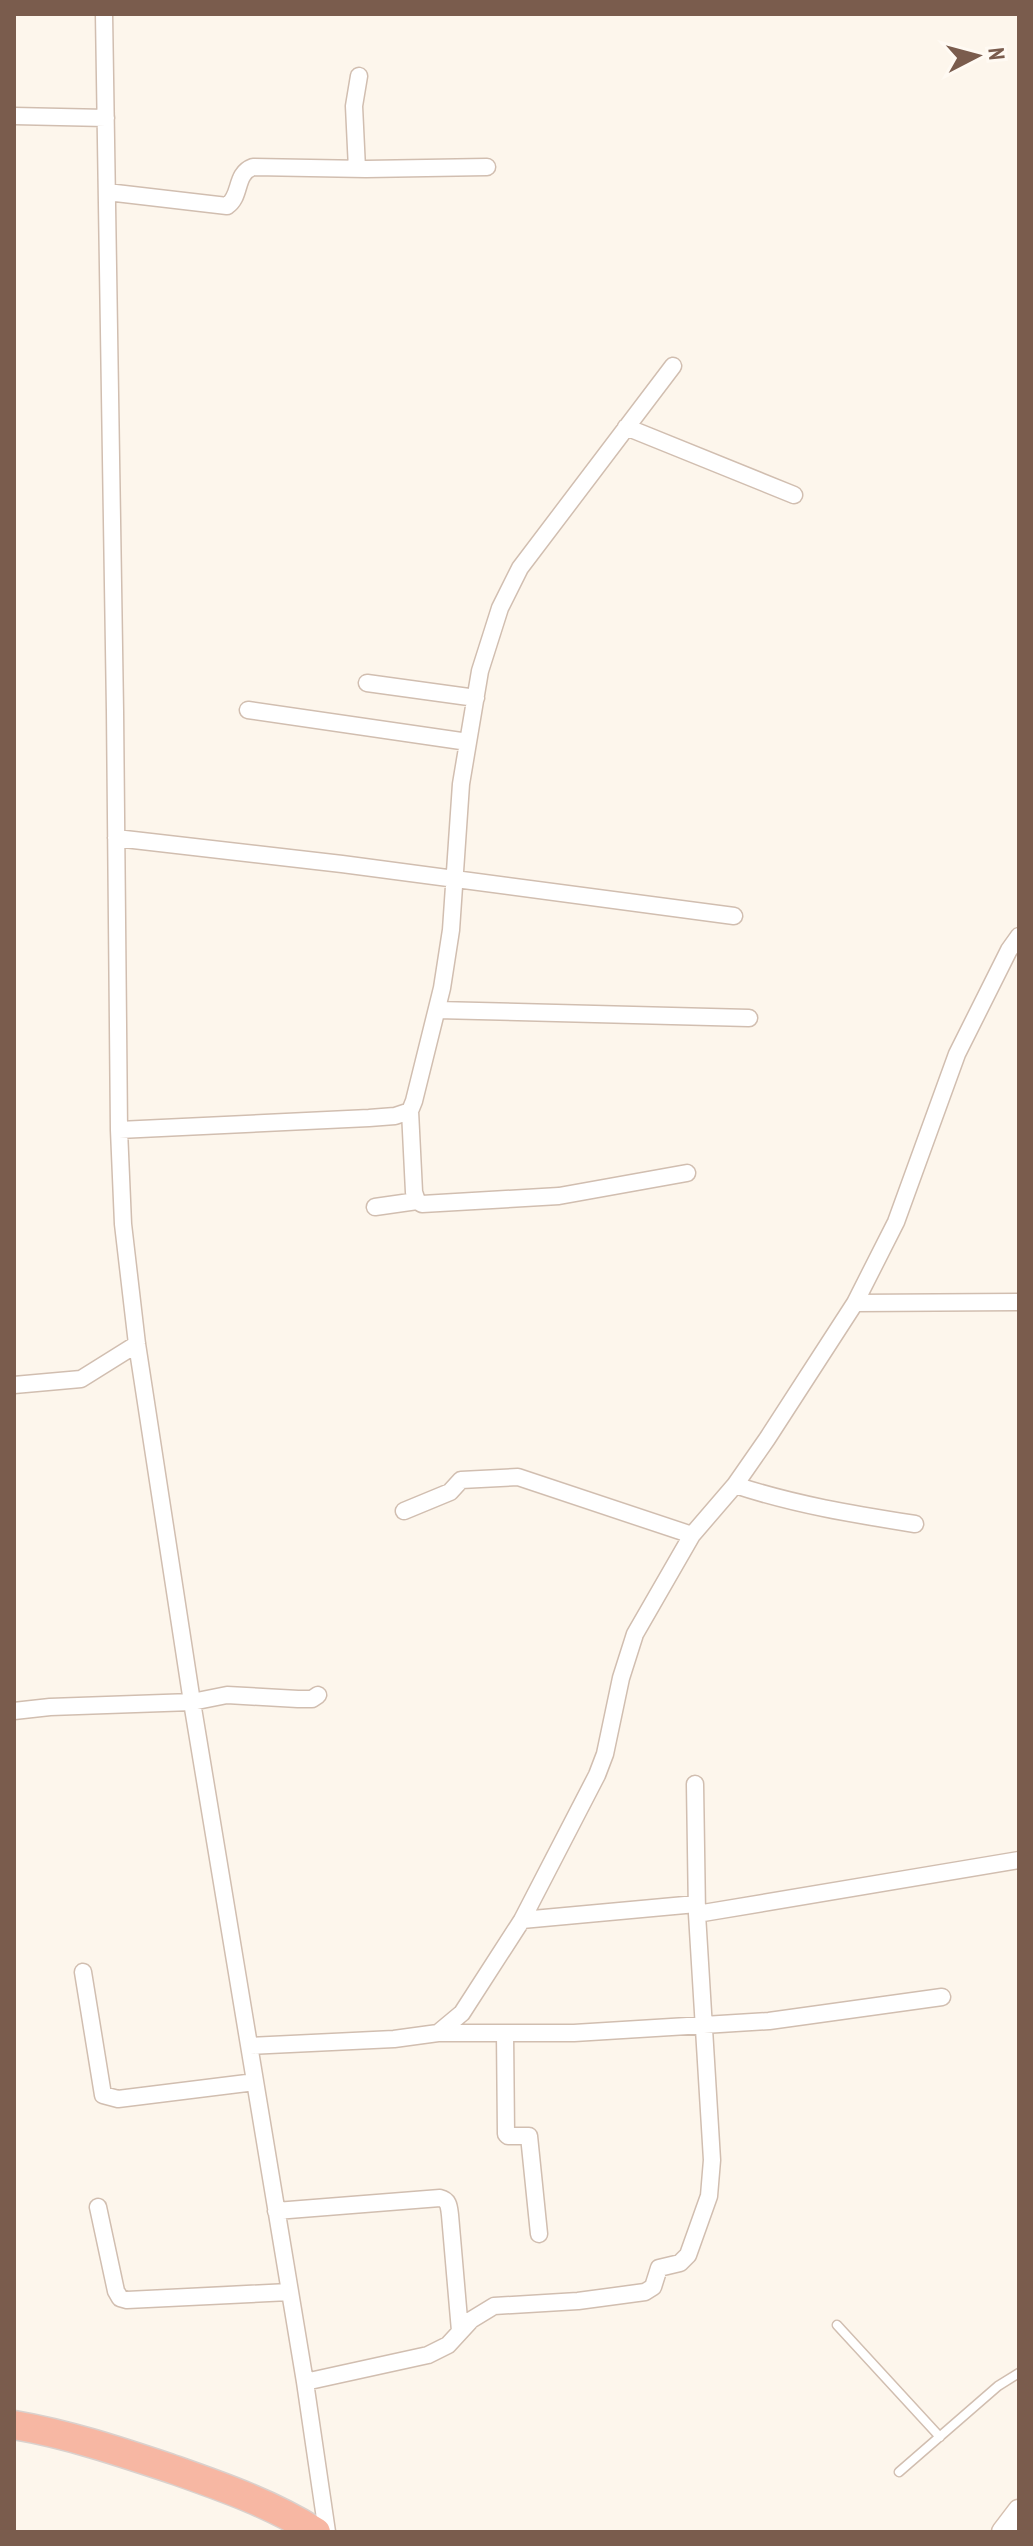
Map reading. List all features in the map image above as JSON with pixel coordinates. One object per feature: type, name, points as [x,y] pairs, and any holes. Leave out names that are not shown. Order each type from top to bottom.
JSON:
[{"type":"highway","points":[[14,2425],[116,2451],[196,2478],[290,2515],[316,2532]]},
{"type":"main road","points":[[1003,2532],[1019,2511]]},
{"type":"street","points":[[104,14],[119,1130],[123,1224],[137,1344],[192,1702],[327,2532]]},
{"type":"street","points":[[357,169],[354,106],[359,76]]},
{"type":"street","points":[[14,116],[106,118]]},
{"type":"street","points":[[107,192],[227,206],[236,198],[241,176],[246,169],[253,167],[487,167]]},
{"type":"street","points":[[417,1201],[413,1183],[410,1111],[437,1010],[451,930],[461,784],[480,671],[500,608],[520,568],[673,366]]},
{"type":"street","points":[[626,427],[794,495]]},
{"type":"street","points":[[367,683],[476,698]]},
{"type":"street","points":[[248,710],[468,742]]},
{"type":"street","points":[[116,838],[342,864],[734,916]]},
{"type":"street","points":[[438,2033],[462,2013],[522,1920],[597,1775],[635,1634],[692,1535],[735,1485],[855,1303],[896,1222],[957,1054],[1019,936]]},
{"type":"street","points":[[437,1010],[749,1018]]},
{"type":"street","points":[[119,1130],[369,1118],[395,1116],[410,1111]]},
{"type":"street","points":[[375,1207],[417,1201],[428,1205],[559,1196],[687,1173]]},
{"type":"street","points":[[855,1303],[1019,1302]]},
{"type":"street","points":[[14,1385],[81,1379],[137,1344]]},
{"type":"street","points":[[404,1511],[444,1495],[461,1480],[518,1477],[692,1535]]},
{"type":"street","points":[[735,1485],[783,1501],[915,1524]]},
{"type":"street","points":[[14,1711],[192,1702],[227,1695],[312,1699],[318,1695]]},
{"type":"street","points":[[305,2382],[428,2355],[448,2345],[484,2310],[494,2306],[578,2301],[645,2292],[653,2287],[659,2268],[685,2260],[709,2196],[711,2172],[697,1909],[695,1784]]},
{"type":"street","points":[[522,1920],[697,1909],[1019,1860]]},
{"type":"street","points":[[83,1972],[103,2095],[118,2099],[255,2082]]},
{"type":"street","points":[[250,2046],[394,2039],[438,2033],[574,2033],[769,2021],[942,1997]]},
{"type":"street","points":[[505,2033],[506,2134],[529,2136],[539,2234]]},
{"type":"street","points":[[276,2211],[445,2199],[450,2215],[460,2331]]},
{"type":"street","points":[[98,2207],[120,2298],[141,2300],[289,2292]]},
{"type":"lane","points":[[837,2325],[940,2437]]},
{"type":"lane","points":[[899,2472],[998,2386],[1019,2373]]}]
